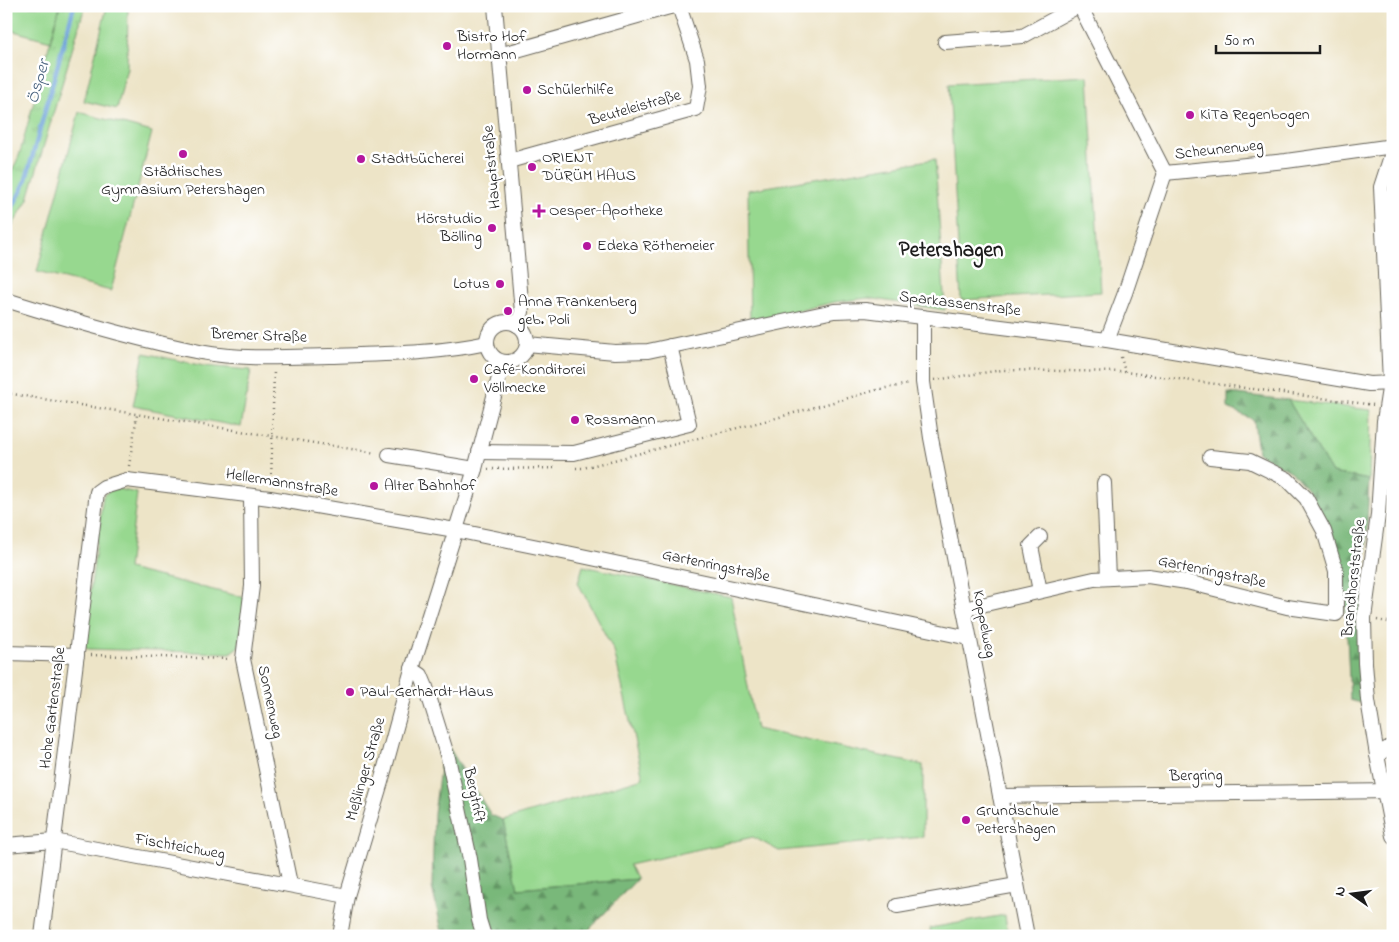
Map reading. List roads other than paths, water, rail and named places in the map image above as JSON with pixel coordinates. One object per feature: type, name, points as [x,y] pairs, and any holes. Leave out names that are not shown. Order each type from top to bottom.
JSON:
[{"type":"street","name":"Hauptstraße","points":[[495,6],[522,312],[517,325]]},
{"type":"street","points":[[499,55],[673,6]]},
{"type":"street","name":"Beuteleistraße","points":[[509,161],[696,109],[700,86],[697,60],[679,6]]},
{"type":"street","points":[[945,42],[1023,36],[1079,6],[1165,173]]},
{"type":"street","name":"Scheunenweg","points":[[1106,340],[1125,293],[1165,173],[1393,148]]},
{"type":"street","name":"Brandhorststraße","points":[[1393,148],[1381,186],[1391,383],[1384,421],[1378,515],[1364,618],[1368,700],[1376,755],[1388,791],[1393,836]]},
{"type":"street","name":"Bremer Straße","points":[[6,300],[112,332],[192,350],[236,356],[274,357],[370,354],[464,348],[487,343]]},
{"type":"street","name":"Sparkassenstraße","points":[[527,344],[616,352],[648,351],[834,311],[865,310],[1106,340],[1369,384],[1391,383]]},
{"type":"street","name":"Koppelweg","points":[[922,317],[923,382],[931,438],[1027,936]]},
{"type":"street","points":[[509,322],[517,325],[526,335],[527,344],[523,355],[517,360],[510,362],[503,362],[495,358],[487,343],[489,335],[501,323],[509,322]]},
{"type":"street","points":[[480,452],[574,453],[689,424],[670,346]]},
{"type":"street","points":[[389,455],[475,469],[503,362]]},
{"type":"street","name":"Gartenringstraße","points":[[964,609],[1094,579],[1148,576],[1187,582],[1287,607],[1336,614],[1336,571],[1324,531],[1306,498],[1287,479],[1250,461],[1210,457]]},
{"type":"street","name":"Meßlinger Straße","points":[[340,936],[347,896],[382,782],[412,669],[475,469]]},
{"type":"street","name":"Hellermannstraße","points":[[104,487],[127,480],[270,498],[455,530]]},
{"type":"street","points":[[1104,483],[1108,578]]},
{"type":"street","name":"Hohe Gartenstraße","points":[[42,936],[97,492],[104,487]]},
{"type":"street","name":"Sonnenweg","points":[[251,496],[252,586],[243,659],[290,884]]},
{"type":"street","name":"Gartenringstraße","points":[[455,530],[969,638]]},
{"type":"street","points":[[1040,537],[1032,546],[1040,591]]},
{"type":"street","points":[[6,653],[77,655]]},
{"type":"street","name":"Bergtrift","points":[[412,669],[421,675],[448,758],[470,859],[479,920],[484,936]]},
{"type":"street","points":[[1376,755],[1393,745]]},
{"type":"street","name":"Bergring","points":[[1000,796],[1388,791]]},
{"type":"street","name":"Fischteichweg","points":[[6,845],[54,841],[347,896]]},
{"type":"street","points":[[897,906],[1017,885]]},
{"type":"waterway","name":"Ösper","points":[[6,220],[25,183],[74,6]]},
{"type":"place","name":"Bistro Hof Hormann","points":[[447,46]]},
{"type":"place","name":"Schülerhilfe","points":[[527,90]]},
{"type":"place","name":"KiTa Regenbogen","points":[[1190,115]]},
{"type":"place","name":"Städtisches Gymnasium Petershagen","points":[[183,154]]},
{"type":"place","name":"Stadtbücherei","points":[[361,159]]},
{"type":"place","name":"ORIENT DÜRÜM HAUS","points":[[532,167]]},
{"type":"place","name":"Oesper-Apotheke","points":[[539,211]]},
{"type":"place","name":"Hörstudio Bölling","points":[[492,228]]},
{"type":"place","name":"Edeka Röthemeier","points":[[587,246]]},
{"type":"place","name":"Lotus","points":[[500,284]]},
{"type":"place","name":"Anna Frankenberg geb. Poli","points":[[508,311]]},
{"type":"place","name":"Café-Konditorei Völlmecke","points":[[474,379]]},
{"type":"place","name":"Rossmann","points":[[575,420]]},
{"type":"place","name":"Alter Bahnhof","points":[[374,486]]},
{"type":"place","name":"Paul-Gerhardt-Haus","points":[[350,692]]},
{"type":"place","name":"Grundschule Petershagen","points":[[966,820]]},
{"type":"district","name":"Petershagen","points":[[951,251]]}]
